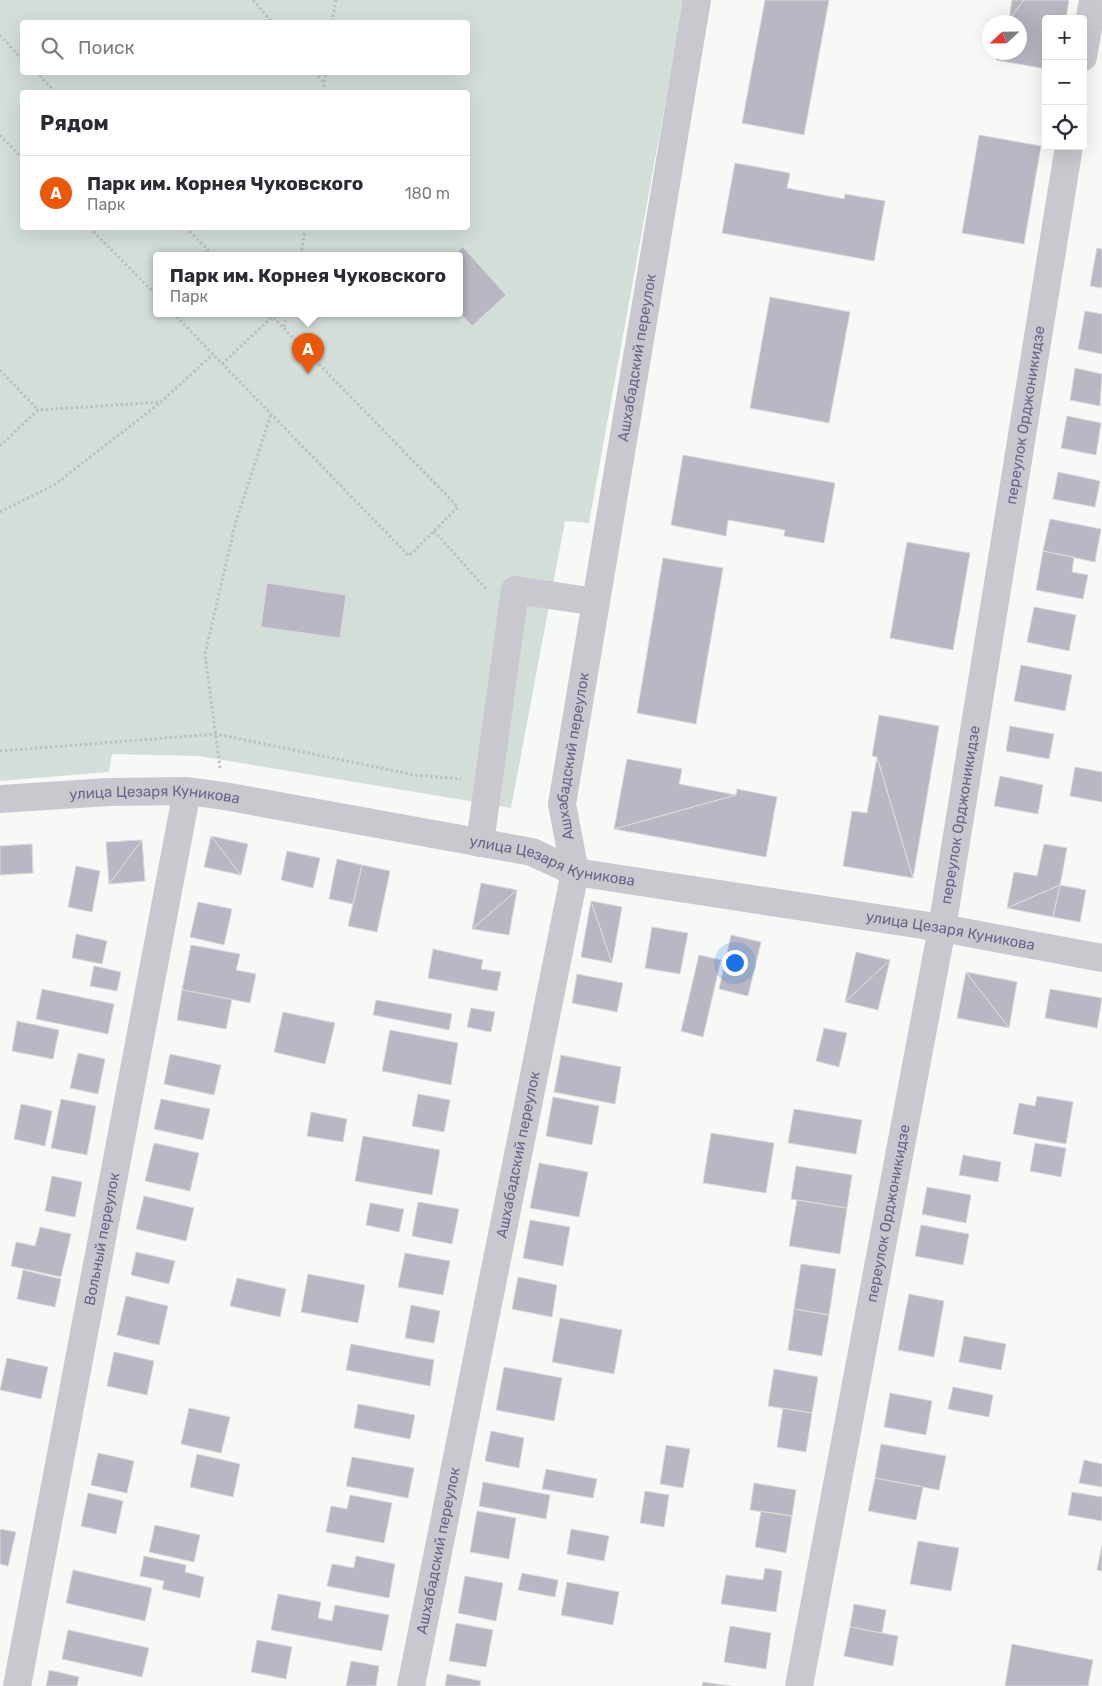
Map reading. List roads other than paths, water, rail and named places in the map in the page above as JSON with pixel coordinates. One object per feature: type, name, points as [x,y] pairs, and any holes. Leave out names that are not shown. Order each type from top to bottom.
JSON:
[{"type":"street","name":"Ашхабадский переулок","points":[[411,1686],[575,872],[562,804],[697,0]]},
{"type":"street","points":[[1087,34],[1093,0]]},
{"type":"street","name":"переулок Орджоникидзе","points":[[799,1686],[942,928],[1068,150]]},
{"type":"street","points":[[480,842],[515,590],[596,602]]},
{"type":"street","name":"улица Цезаря Куникова","points":[[0,799],[109,792],[187,791],[224,796],[532,852],[575,872],[942,928],[1102,958]]},
{"type":"street","name":"Вольный переулок","points":[[17,1686],[187,791]]},
{"type":"place","name":"Парк им. Корнея Чуковского","points":[[308,374]]}]
